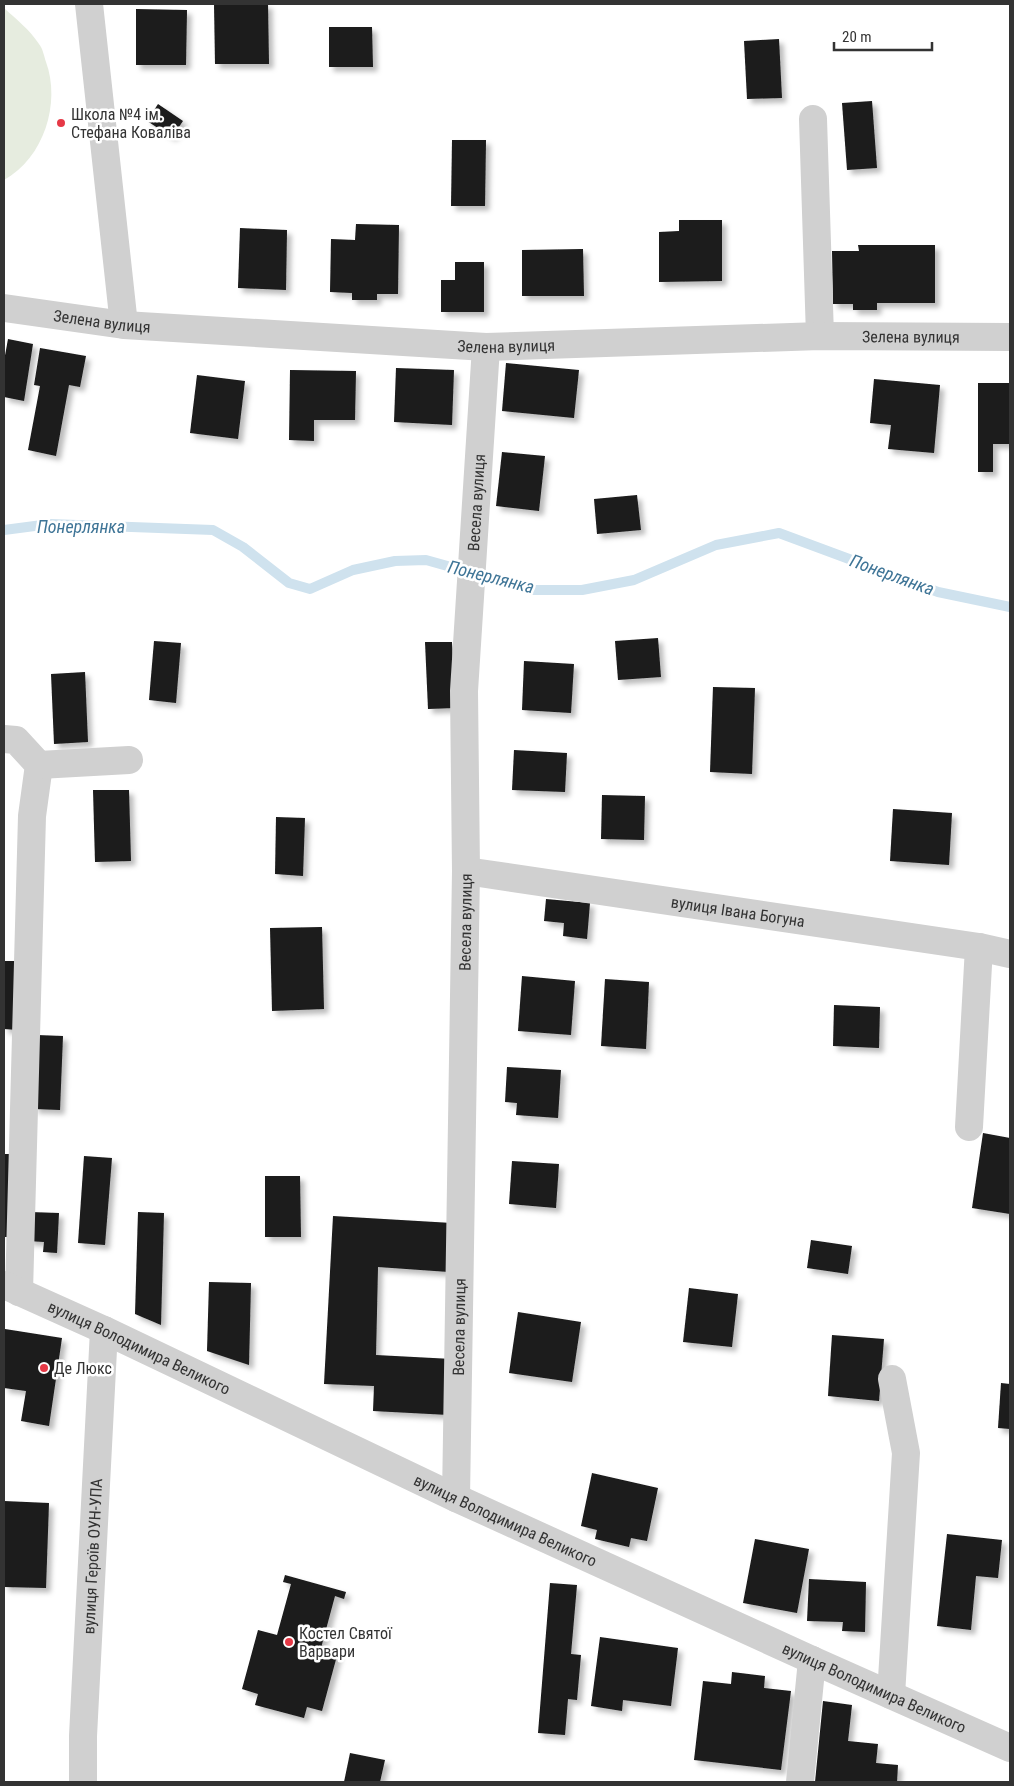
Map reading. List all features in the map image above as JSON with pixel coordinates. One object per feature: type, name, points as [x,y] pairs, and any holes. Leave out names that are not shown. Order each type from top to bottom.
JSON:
[{"type":"street","points":[[89,4],[124,325]]},
{"type":"street","points":[[813,119],[820,336]]},
{"type":"street","name":"Зелена вулиця","points":[[4,308],[124,325],[486,347],[820,336],[1010,337]]},
{"type":"street","name":"Весела вулиця","points":[[456,1498],[466,871],[464,691],[486,347]]},
{"type":"street","points":[[4,739],[16,740],[39,764],[129,760]]},
{"type":"street","points":[[11,1289],[32,816],[39,764]]},
{"type":"street","name":"вулиця Івана Богуна","points":[[466,871],[979,947],[1010,954]]},
{"type":"street","points":[[969,1127],[979,947]]},
{"type":"street","name":"вулиця Володимира Великого","points":[[11,1289],[104,1330],[456,1498],[1010,1748]]},
{"type":"street","name":"вулиця Героїв ОУН-УПА","points":[[83,1782],[82,1736],[104,1330]]},
{"type":"street","points":[[892,1379],[906,1453],[892,1695]]},
{"type":"street","points":[[800,1782],[812,1660]]},
{"type":"shaded area","points":[[4,8],[27,29],[40,46],[50,78],[51,95],[50,112],[39,144],[30,158],[4,180]]},
{"type":"building","points":[[214,4],[268,4],[269,64],[215,64]]},
{"type":"building","points":[[136,9],[187,10],[186,65],[136,65]]},
{"type":"building","points":[[329,27],[372,27],[373,67],[329,67]]},
{"type":"building","points":[[779,39],[782,98],[747,99],[744,41]]},
{"type":"building","points":[[872,101],[877,168],[847,170],[842,103]]},
{"type":"building","points":[[158,104],[183,121],[172,137],[147,121]]},
{"type":"building","points":[[452,140],[486,140],[485,206],[451,206]]},
{"type":"building","points":[[679,220],[722,220],[722,281],[659,282],[659,232],[679,231]]},
{"type":"building","points":[[356,224],[399,225],[398,294],[377,294],[377,300],[352,300],[352,293],[330,292],[331,239],[355,240]]},
{"type":"building","points":[[240,228],[287,230],[286,290],[238,288]]},
{"type":"building","points":[[858,245],[935,245],[935,303],[877,303],[877,310],[853,310],[853,304],[833,304],[832,251],[859,251]]},
{"type":"building","points":[[583,249],[584,296],[522,296],[522,250]]},
{"type":"building","points":[[455,262],[484,262],[484,312],[441,312],[441,280],[455,280]]},
{"type":"building","points":[[8,339],[33,344],[24,401],[4,397],[4,361]]},
{"type":"building","points":[[40,348],[86,356],[80,387],[69,385],[56,456],[28,450],[40,386],[34,385]]},
{"type":"building","points":[[506,363],[579,370],[574,418],[502,411]]},
{"type":"building","points":[[396,368],[454,370],[452,425],[394,422]]},
{"type":"building","points":[[290,370],[356,371],[355,420],[314,420],[314,441],[289,440]]},
{"type":"building","points":[[197,375],[245,381],[238,439],[190,433]]},
{"type":"building","points":[[874,379],[940,385],[934,453],[888,449],[891,425],[870,423]]},
{"type":"building","points":[[978,383],[1010,383],[1010,444],[993,444],[993,472],[978,472]]},
{"type":"building","points":[[502,452],[545,456],[539,511],[496,506]]},
{"type":"building","points":[[637,495],[641,530],[597,534],[594,499]]},
{"type":"building","points":[[658,638],[661,677],[618,680],[615,641]]},
{"type":"building","points":[[154,641],[181,643],[176,703],[149,700]]},
{"type":"building","points":[[425,642],[452,642],[454,708],[428,709]]},
{"type":"building","points":[[524,661],[574,664],[571,713],[522,710]]},
{"type":"building","points":[[85,672],[88,742],[54,744],[51,674]]},
{"type":"building","points":[[713,687],[755,688],[752,774],[710,772]]},
{"type":"building","points":[[514,750],[567,753],[565,792],[512,790]]},
{"type":"building","points":[[93,790],[129,790],[131,861],[95,862]]},
{"type":"building","points":[[602,795],[645,796],[644,840],[601,839]]},
{"type":"building","points":[[893,809],[952,813],[949,865],[890,861]]},
{"type":"building","points":[[276,817],[305,818],[303,876],[275,874]]},
{"type":"building","points":[[546,899],[590,903],[587,939],[563,936],[564,923],[544,921]]},
{"type":"building","points":[[322,927],[324,1009],[272,1011],[270,928]]},
{"type":"building","points":[[4,961],[21,961],[18,1030],[4,1029]]},
{"type":"building","points":[[522,976],[575,981],[571,1035],[518,1031]]},
{"type":"building","points":[[605,979],[649,982],[646,1049],[601,1046]]},
{"type":"building","points":[[834,1005],[880,1007],[879,1048],[833,1046]]},
{"type":"building","points":[[37,1035],[63,1036],[60,1110],[34,1109]]},
{"type":"building","points":[[507,1067],[561,1070],[558,1118],[516,1115],[517,1103],[505,1102]]},
{"type":"building","points":[[983,1133],[1010,1138],[1010,1214],[972,1208]]},
{"type":"building","points":[[4,1154],[15,1154],[13,1237],[4,1237]]},
{"type":"building","points":[[84,1156],[112,1158],[105,1245],[78,1243]]},
{"type":"building","points":[[512,1161],[559,1164],[556,1208],[509,1204]]},
{"type":"building","points":[[265,1176],[300,1176],[301,1237],[265,1237]]},
{"type":"building","points":[[30,1212],[59,1213],[57,1253],[43,1252],[44,1242],[28,1241]]},
{"type":"building","points":[[138,1212],[164,1213],[161,1325],[135,1314]]},
{"type":"building","points":[[333,1216],[452,1223],[449,1272],[378,1267],[376,1355],[452,1359],[449,1415],[373,1411],[374,1386],[324,1384]]},
{"type":"building","points":[[811,1240],[852,1246],[848,1274],[807,1268]]},
{"type":"building","points":[[209,1282],[251,1283],[249,1365],[207,1351]]},
{"type":"building","points":[[689,1288],[738,1294],[732,1347],[683,1342]]},
{"type":"building","points":[[518,1312],[581,1322],[572,1382],[509,1373]]},
{"type":"building","points":[[5,1329],[62,1338],[49,1426],[21,1421],[26,1391],[4,1388]]},
{"type":"building","points":[[832,1335],[884,1339],[879,1401],[828,1396]]},
{"type":"building","points":[[1001,1383],[1010,1384],[1010,1429],[998,1428]]},
{"type":"building","points":[[592,1473],[658,1488],[647,1541],[631,1538],[629,1547],[595,1539],[597,1530],[581,1526]]},
{"type":"building","points":[[4,1501],[49,1503],[46,1588],[4,1587]]},
{"type":"building","points":[[947,1534],[1002,1540],[998,1578],[976,1576],[971,1630],[937,1626]]},
{"type":"building","points":[[755,1539],[809,1549],[797,1613],[743,1603]]},
{"type":"building","name":"Костел Святої Варвари","points":[[285,1575],[346,1592],[344,1599],[335,1596],[321,1648],[338,1652],[322,1711],[307,1707],[304,1718],[255,1705],[258,1694],[242,1689],[258,1630],[277,1635],[291,1584],[283,1582]]},
{"type":"building","points":[[809,1579],[866,1582],[865,1632],[842,1631],[843,1622],[807,1621]]},
{"type":"building","points":[[550,1583],[577,1585],[571,1654],[581,1655],[577,1700],[568,1699],[565,1735],[538,1733]]},
{"type":"building","points":[[600,1637],[678,1648],[671,1706],[623,1700],[622,1711],[591,1706]]},
{"type":"building","points":[[732,1672],[765,1676],[764,1688],[791,1691],[781,1770],[694,1760],[703,1681],[731,1684]]},
{"type":"building","points":[[823,1701],[852,1705],[848,1741],[878,1744],[876,1763],[898,1765],[897,1782],[815,1782]]},
{"type":"building","points":[[350,1753],[385,1760],[380,1782],[344,1782]]},
{"type":"waterway","name":"Понерлянка","points":[[4,530],[50,524],[213,530],[243,547],[289,583],[310,589],[353,570],[395,561],[426,560],[533,590],[582,590],[634,580],[716,545],[779,533],[938,592],[1010,607]]},
{"type":"place","name":"Школа №4 ім. Стефана Коваліва","points":[[61,123]]},
{"type":"place","name":"Де Люкс","points":[[44,1368]]},
{"type":"place","name":"Костел Святої Варвари","points":[[289,1642]]}]
